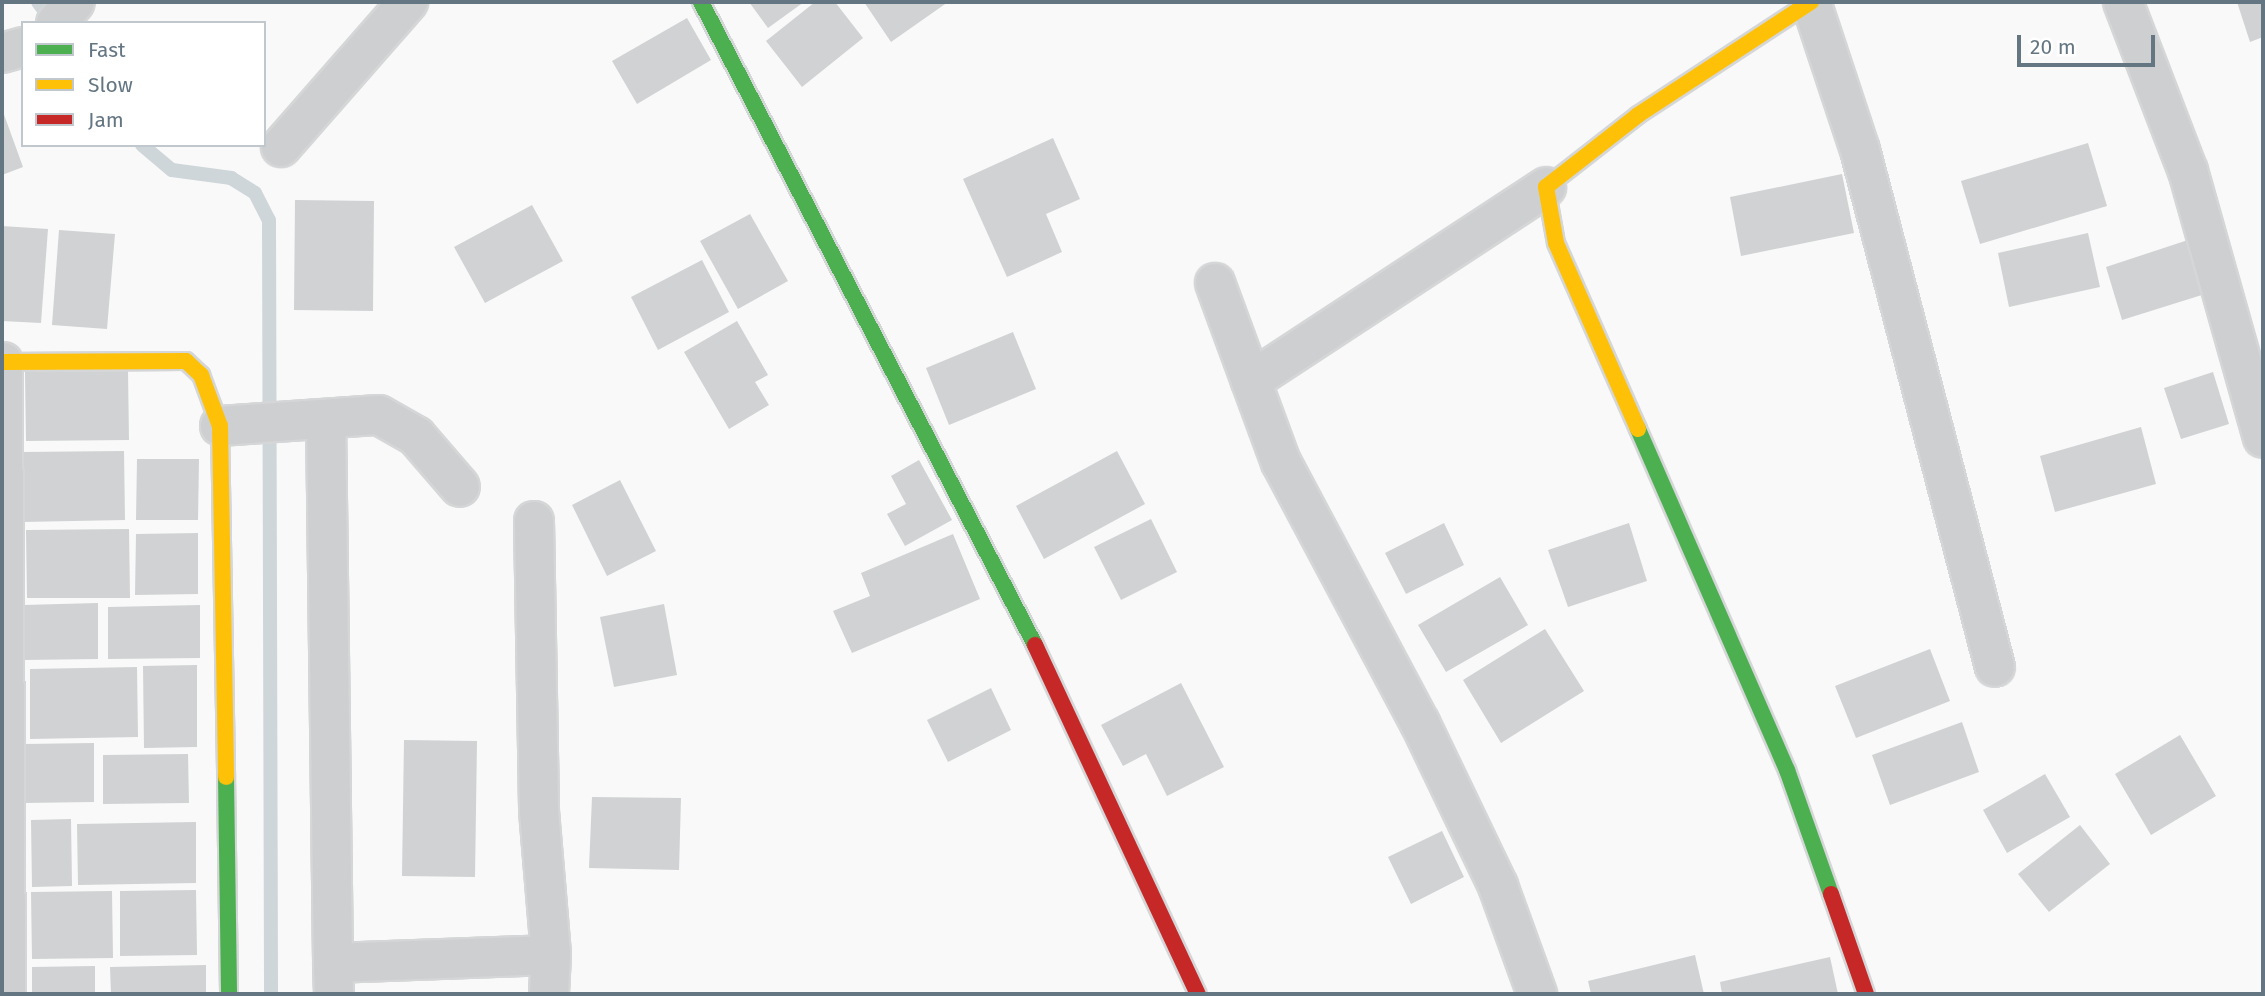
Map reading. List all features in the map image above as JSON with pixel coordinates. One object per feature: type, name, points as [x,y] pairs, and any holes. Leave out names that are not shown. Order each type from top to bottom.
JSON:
[{"type":"street","points":[[58,21],[75,2]]},
{"type":"street","points":[[281,147],[408,2]]},
{"type":"street","points":[[701,2],[1020,613],[1198,994]]},
{"type":"street","points":[[1251,381],[1546,187],[1638,115],[1811,2],[1860,150],[1995,667]]},
{"type":"street","points":[[2123,2],[2188,171],[2263,438]]},
{"type":"street","points":[[2,53],[21,48]]},
{"type":"street","points":[[1546,187],[1556,243],[1787,770],[1866,994]]},
{"type":"street","points":[[1215,283],[1281,462],[1498,886],[1536,994]]},
{"type":"street","points":[[6,994],[2,362],[186,361],[201,374],[220,426],[229,994]]},
{"type":"street","points":[[220,426],[379,415],[397,422],[460,487]]},
{"type":"street","points":[[326,419],[333,979],[551,955]]},
{"type":"street","points":[[534,521],[539,811],[551,955],[549,994]]},
{"type":"building","points":[[749,2],[804,2],[768,28]]},
{"type":"building","points":[[815,2],[835,2],[863,38],[802,87],[766,41]]},
{"type":"building","points":[[864,2],[948,2],[891,42]]},
{"type":"building","points":[[2237,2],[2263,2],[2263,37],[2250,42]]},
{"type":"building","points":[[687,18],[711,60],[637,104],[612,61]]},
{"type":"building","points":[[2,109],[23,167],[2,175]]},
{"type":"building","points":[[1053,138],[1080,199],[1046,214],[1062,252],[1007,277],[963,179]]},
{"type":"building","points":[[2088,143],[2107,206],[1980,244],[1961,181]]},
{"type":"building","points":[[1842,174],[1854,233],[1741,256],[1730,197]]},
{"type":"building","points":[[295,200],[374,201],[373,311],[294,310]]},
{"type":"building","points":[[532,205],[563,261],[485,303],[454,247]]},
{"type":"building","points":[[750,214],[788,281],[738,309],[700,241]]},
{"type":"building","points":[[2,226],[48,229],[41,323],[2,321]]},
{"type":"building","points":[[59,230],[115,234],[107,329],[52,325]]},
{"type":"building","points":[[2088,233],[2100,287],[2009,307],[1998,253]]},
{"type":"building","points":[[2188,240],[2205,294],[2122,320],[2106,267]]},
{"type":"building","points":[[702,260],[729,312],[658,350],[631,297]]},
{"type":"building","points":[[737,321],[768,375],[755,382],[769,405],[729,429],[684,352]]},
{"type":"building","points":[[1013,332],[1036,389],[949,425],[926,368]]},
{"type":"building","points":[[128,371],[129,440],[26,441],[25,372]]},
{"type":"building","points":[[2213,372],[2229,424],[2181,439],[2164,388]]},
{"type":"building","points":[[2141,427],[2156,484],[2055,512],[2040,456]]},
{"type":"building","points":[[124,451],[125,520],[22,522],[21,452]]},
{"type":"building","points":[[1117,451],[1145,504],[1044,559],[1016,506]]},
{"type":"building","points":[[137,459],[199,459],[198,520],[136,520]]},
{"type":"building","points":[[919,460],[952,520],[905,546],[887,514],[906,504],[891,476]]},
{"type":"building","points":[[620,480],[656,551],[607,576],[572,505]]},
{"type":"building","points":[[1151,519],[1177,572],[1121,600],[1094,547]]},
{"type":"building","points":[[1444,523],[1464,565],[1406,594],[1385,553]]},
{"type":"building","points":[[1629,523],[1647,581],[1568,607],[1548,550]]},
{"type":"building","points":[[129,529],[130,598],[27,598],[26,530]]},
{"type":"building","points":[[198,533],[198,594],[135,595],[136,534]]},
{"type":"building","points":[[953,534],[980,599],[852,653],[833,611],[870,596],[861,573]]},
{"type":"building","points":[[1500,577],[1528,625],[1446,672],[1418,625]]},
{"type":"building","points":[[98,603],[98,659],[23,660],[23,605]]},
{"type":"building","points":[[664,604],[677,675],[614,687],[600,617]]},
{"type":"building","points":[[200,605],[200,658],[108,659],[108,607]]},
{"type":"building","points":[[1545,629],[1584,691],[1501,743],[1463,680]]},
{"type":"building","points":[[1930,649],[1950,701],[1856,738],[1835,686]]},
{"type":"building","points":[[197,665],[197,747],[144,748],[143,666]]},
{"type":"building","points":[[137,667],[138,737],[30,739],[30,669]]},
{"type":"building","points":[[1181,683],[1224,767],[1167,796],[1146,754],[1123,766],[1101,725]]},
{"type":"building","points":[[991,688],[1011,730],[948,762],[927,720]]},
{"type":"building","points":[[1962,722],[1979,772],[1890,805],[1872,755]]},
{"type":"building","points":[[2180,735],[2216,796],[2151,835],[2115,774]]},
{"type":"building","points":[[404,740],[477,741],[475,877],[402,876]]},
{"type":"building","points":[[94,743],[94,802],[24,803],[23,744]]},
{"type":"building","points":[[188,754],[189,803],[103,804],[103,755]]},
{"type":"building","points":[[2045,774],[2070,817],[2007,853],[1983,810]]},
{"type":"building","points":[[592,797],[681,798],[679,870],[589,868]]},
{"type":"building","points":[[71,819],[72,886],[32,887],[31,820]]},
{"type":"building","points":[[196,822],[196,883],[78,885],[77,824]]},
{"type":"building","points":[[2080,825],[2110,864],[2049,912],[2018,874]]},
{"type":"building","points":[[1442,831],[1464,877],[1411,904],[1388,857]]},
{"type":"building","points":[[196,890],[197,955],[120,956],[120,891]]},
{"type":"building","points":[[112,891],[113,958],[32,959],[31,892]]},
{"type":"building","points":[[1695,955],[1704,994],[1591,994],[1588,981]]},
{"type":"building","points":[[1830,957],[1838,994],[1722,994],[1720,982]]},
{"type":"building","points":[[206,965],[206,994],[111,994],[110,967]]},
{"type":"building","points":[[95,966],[95,994],[32,994],[32,967]]},
{"type":"waterway","points":[[38,2],[52,21]]},
{"type":"waterway","points":[[144,147],[172,170],[231,178],[255,193],[269,220],[271,994]]},
{"type":"traffic: fast","points":[[701,2],[1035,645]]},
{"type":"traffic: fast","points":[[1638,429],[1787,770],[1831,894]]},
{"type":"traffic: fast","points":[[226,777],[229,994]]},
{"type":"traffic: slow","points":[[1638,429],[1556,243],[1546,187],[1638,115],[1811,2]]},
{"type":"traffic: slow","points":[[2,362],[186,361],[201,375],[220,426],[226,777]]},
{"type":"traffic: jam","points":[[1035,645],[1198,994]]},
{"type":"traffic: jam","points":[[1831,894],[1866,994]]}]
